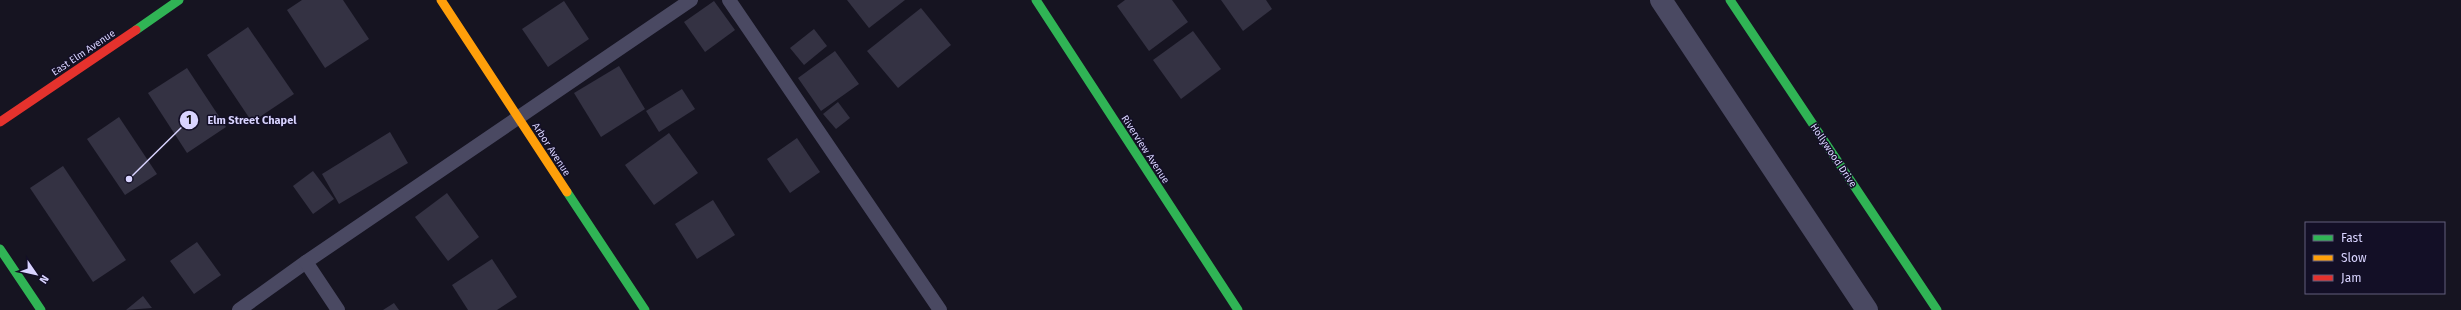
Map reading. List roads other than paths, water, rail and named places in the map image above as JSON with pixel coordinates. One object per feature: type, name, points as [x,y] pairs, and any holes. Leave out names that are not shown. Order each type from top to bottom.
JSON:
[{"type":"street","name":"East Elm Avenue","points":[[0,122],[179,0]]},
{"type":"street","name":"Arbor Avenue","points":[[441,0],[645,310]]},
{"type":"street","name":"Riverview Avenue","points":[[1036,0],[1238,310]]},
{"type":"street","points":[[1661,0],[1867,310]]},
{"type":"street","name":"Hollywood Drive","points":[[1730,0],[1937,310]]},
{"type":"street","points":[[0,249],[41,310]]},
{"type":"lane","points":[[239,310],[306,262],[690,0]]},
{"type":"lane","points":[[730,0],[940,310]]},
{"type":"lane","points":[[306,262],[338,310]]},
{"type":"place","name":"Elm Street Chapel","points":[[129,179]]}]
